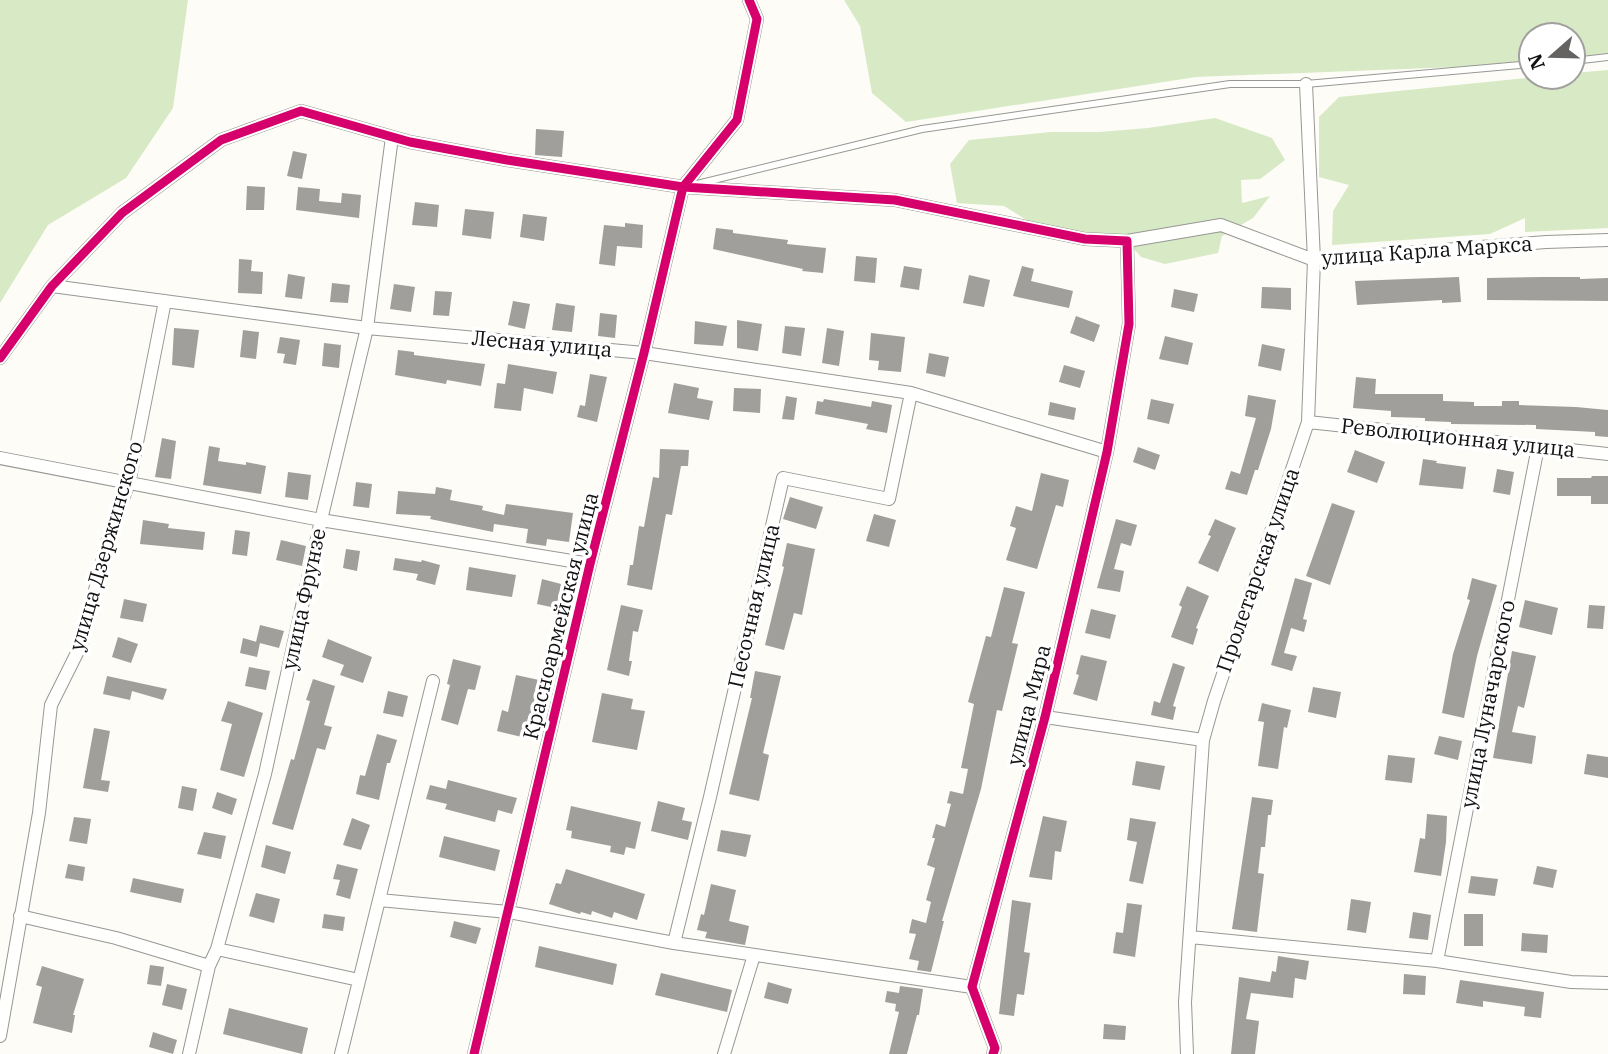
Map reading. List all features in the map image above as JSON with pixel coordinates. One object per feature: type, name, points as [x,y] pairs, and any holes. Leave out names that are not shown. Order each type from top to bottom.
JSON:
[{"type":"street","points":[[683,187],[737,120],[757,19],[749,0]]},
{"type":"street","name":"Пролетарская улица","points":[[1187,1054],[1185,1002],[1203,740],[1308,422],[1314,260],[1306,85]]},
{"type":"street","points":[[0,358],[52,286],[122,213],[221,140],[301,111],[410,142],[507,160],[683,187],[895,200],[1085,239],[1127,241]]},
{"type":"street","name":"улица Фрунзе","points":[[188,1054],[209,966],[217,949],[265,774],[367,328],[392,137]]},
{"type":"street","name":"Красноармейская улица","points":[[474,1054],[683,187]]},
{"type":"street","name":"улица Карла Маркса","points":[[1127,241],[1221,225],[1314,260],[1546,242],[1608,240]]},
{"type":"street","name":"улица Мира","points":[[972,987],[1045,717],[1107,452],[1129,324],[1127,241]]},
{"type":"street","name":"Лесная улица","points":[[52,286],[367,328],[644,353],[911,393],[1107,452]]},
{"type":"street","name":"улица Дзержинского","points":[[0,1036],[39,813],[51,705],[80,645],[109,535],[129,483],[165,301]]},
{"type":"street","name":"Песочная улица","points":[[674,943],[783,478],[888,499],[911,393]]},
{"type":"street","name":"Революционная улица","points":[[1308,422],[1608,454]]},
{"type":"street","name":"улица Луначарского","points":[[1437,961],[1538,447]]},
{"type":"street","points":[[0,458],[321,520],[590,564]]},
{"type":"street","points":[[341,1054],[433,681]]},
{"type":"street","points":[[1045,717],[1203,740]]},
{"type":"street","points":[[379,900],[508,912],[674,943],[972,987],[995,1048],[993,1054]]},
{"type":"street","points":[[20,916],[116,938],[209,966]]},
{"type":"street","points":[[1190,937],[1437,961],[1571,982],[1608,984]]},
{"type":"street","points":[[217,949],[359,980]]},
{"type":"street","points":[[724,1054],[754,955]]},
{"type":"lane","points":[[1587,59],[1608,57]]},
{"type":"lane","points":[[683,187],[922,129],[1230,84],[1306,85],[1517,65]]},
{"type":"green space","points":[[0,0],[188,0],[173,108],[126,178],[48,225],[0,303]]},
{"type":"green space","points":[[844,0],[1608,0],[1608,53],[1587,56],[1587,21],[1517,21],[1517,65],[1196,77],[906,122],[872,93],[860,26]]},
{"type":"green space","points":[[1608,70],[1608,228],[1525,232],[1525,218],[1490,234],[1332,245],[1333,211],[1349,185],[1319,177],[1319,117],[1339,97],[1517,79],[1517,91],[1587,91],[1587,72]]},
{"type":"green space","points":[[1215,118],[1272,138],[1285,160],[1260,179],[1241,180],[1242,203],[1270,196],[1253,218],[1222,236],[1218,253],[1165,264],[1141,257],[1127,241],[1043,230],[1004,206],[957,203],[950,164],[969,140],[1051,132],[1148,128]]},
{"type":"building","points":[[536,129],[564,131],[562,157],[535,155]]},
{"type":"building","points":[[293,151],[307,154],[302,179],[287,176]]},
{"type":"building","points":[[247,186],[265,187],[264,210],[246,210]]},
{"type":"building","points":[[298,187],[320,189],[319,201],[341,203],[342,193],[361,195],[359,218],[296,210]]},
{"type":"building","points":[[415,202],[439,205],[437,227],[412,225]]},
{"type":"building","points":[[465,209],[494,212],[491,239],[462,235]]},
{"type":"building","points":[[523,214],[547,217],[544,241],[520,237]]},
{"type":"building","points":[[625,223],[643,225],[642,248],[617,246],[615,266],[599,264],[604,225],[625,227]]},
{"type":"building","points":[[716,228],[733,230],[733,233],[788,240],[787,244],[826,248],[823,273],[802,271],[803,269],[713,249]]},
{"type":"building","points":[[856,256],[877,258],[875,283],[854,281]]},
{"type":"building","points":[[239,259],[252,260],[251,271],[263,272],[262,294],[238,293]]},
{"type":"building","points":[[904,266],[922,269],[919,290],[900,287]]},
{"type":"building","points":[[1022,266],[1034,269],[1031,281],[1073,291],[1069,308],[1013,296]]},
{"type":"building","points":[[288,274],[305,277],[302,299],[285,297]]},
{"type":"building","points":[[969,275],[990,280],[984,307],[963,303]]},
{"type":"building","points":[[1459,277],[1461,302],[1442,303],[1442,300],[1357,305],[1355,281]]},
{"type":"building","points":[[1487,278],[1608,278],[1608,301],[1487,300]]},
{"type":"building","points":[[332,283],[350,285],[348,303],[330,302]]},
{"type":"building","points":[[394,284],[415,287],[411,312],[390,309]]},
{"type":"building","points":[[1262,287],[1291,288],[1291,310],[1261,308]]},
{"type":"building","points":[[1174,289],[1198,294],[1194,312],[1171,307]]},
{"type":"building","points":[[435,291],[452,292],[449,316],[433,315]]},
{"type":"building","points":[[513,301],[530,304],[525,329],[508,325]]},
{"type":"building","points":[[556,303],[575,306],[572,332],[552,330]]},
{"type":"building","points":[[600,313],[617,315],[615,338],[598,336]]},
{"type":"building","points":[[1076,316],[1100,325],[1094,342],[1070,333]]},
{"type":"building","points":[[737,320],[762,324],[758,351],[737,348]]},
{"type":"building","points":[[695,321],[727,326],[723,346],[694,344]]},
{"type":"building","points":[[785,326],[805,328],[801,356],[782,353]]},
{"type":"building","points":[[174,328],[199,330],[194,368],[172,365]]},
{"type":"building","points":[[827,328],[844,331],[839,366],[822,363]]},
{"type":"building","points":[[243,330],[259,332],[256,359],[240,357]]},
{"type":"building","points":[[871,333],[905,337],[901,372],[878,370],[879,361],[869,360]]},
{"type":"building","points":[[1165,336],[1193,343],[1188,365],[1159,359]]},
{"type":"building","points":[[280,337],[300,340],[296,365],[283,363],[285,354],[277,353]]},
{"type":"building","points":[[324,343],[341,345],[339,368],[322,366]]},
{"type":"building","points":[[1262,344],[1285,349],[1281,371],[1258,366]]},
{"type":"building","points":[[398,350],[414,352],[414,355],[485,364],[481,386],[447,380],[446,384],[395,375]]},
{"type":"building","points":[[929,353],[949,357],[945,377],[926,373]]},
{"type":"building","points":[[508,364],[557,372],[553,394],[524,388],[521,411],[494,408],[497,383],[505,384]]},
{"type":"building","points":[[1064,365],[1085,371],[1080,388],[1059,382]]},
{"type":"building","points":[[590,374],[607,377],[597,422],[577,417],[580,405],[585,406]]},
{"type":"building","points":[[1356,377],[1376,379],[1375,394],[1443,394],[1443,401],[1474,402],[1474,406],[1502,406],[1502,401],[1519,401],[1519,405],[1608,410],[1608,437],[1595,436],[1595,432],[1536,429],[1536,425],[1451,424],[1425,421],[1425,418],[1391,417],[1391,411],[1353,408]]},
{"type":"building","points":[[674,383],[699,388],[697,398],[713,401],[709,420],[668,413]]},
{"type":"building","points":[[734,388],[761,389],[760,413],[733,411]]},
{"type":"building","points":[[1248,395],[1276,400],[1271,429],[1247,495],[1225,489],[1231,471],[1240,474],[1256,418],[1245,416]]},
{"type":"building","points":[[786,396],[797,398],[794,420],[782,419]]},
{"type":"building","points":[[824,399],[871,407],[872,401],[892,405],[887,433],[866,429],[868,424],[815,414],[817,401],[823,402]]},
{"type":"building","points":[[1151,399],[1174,404],[1169,424],[1147,419]]},
{"type":"building","points":[[1050,402],[1076,408],[1074,420],[1048,415]]},
{"type":"building","points":[[162,438],[176,441],[171,479],[155,477]]},
{"type":"building","points":[[209,446],[220,448],[218,461],[266,466],[261,494],[203,485]]},
{"type":"building","points":[[1138,447],[1160,455],[1155,470],[1133,462]]},
{"type":"building","points":[[660,449],[689,450],[688,466],[681,466],[672,515],[666,514],[652,590],[627,585],[639,526],[644,527],[653,477],[659,478]]},
{"type":"building","points":[[1355,450],[1385,462],[1377,483],[1347,472]]},
{"type":"building","points":[[1423,459],[1466,467],[1463,489],[1419,485]]},
{"type":"building","points":[[1497,469],[1514,472],[1510,495],[1493,492]]},
{"type":"building","points":[[288,472],[311,475],[308,500],[285,497]]},
{"type":"building","points":[[1041,473],[1069,480],[1063,507],[1056,505],[1037,569],[1006,560],[1016,528],[1010,526],[1016,506],[1032,511]]},
{"type":"building","points":[[1608,476],[1608,504],[1591,504],[1591,496],[1557,496],[1557,478]]},
{"type":"building","points":[[356,482],[372,484],[369,508],[353,506]]},
{"type":"building","points":[[436,487],[452,490],[450,500],[483,506],[482,510],[504,515],[506,504],[573,513],[569,542],[547,539],[546,546],[526,543],[528,529],[494,524],[493,532],[430,519],[431,516],[396,514],[398,491],[435,494]]},
{"type":"building","points":[[790,497],[823,507],[816,529],[783,519]]},
{"type":"building","points":[[1332,503],[1355,511],[1330,585],[1306,576]]},
{"type":"building","points":[[874,514],[896,520],[889,547],[866,541]]},
{"type":"building","points":[[1116,519],[1137,525],[1131,546],[1121,543],[1114,569],[1124,571],[1120,592],[1097,588]]},
{"type":"building","points":[[1215,519],[1236,528],[1218,572],[1198,563],[1211,536],[1208,535]]},
{"type":"building","points":[[143,520],[169,524],[168,528],[205,532],[203,550],[140,544]]},
{"type":"building","points":[[235,530],[250,532],[247,556],[232,554]]},
{"type":"building","points":[[281,540],[306,546],[302,566],[276,560]]},
{"type":"building","points":[[787,543],[815,549],[802,615],[794,613],[784,650],[765,645],[784,567],[782,566]]},
{"type":"building","points":[[346,549],[360,551],[357,571],[343,568]]},
{"type":"building","points":[[395,558],[422,560],[440,565],[435,585],[416,580],[418,574],[393,570]]},
{"type":"building","points":[[469,567],[516,575],[512,597],[466,590]]},
{"type":"building","points":[[1295,578],[1312,583],[1303,619],[1307,620],[1304,632],[1291,628],[1284,653],[1297,656],[1292,671],[1271,665]]},
{"type":"building","points":[[1472,578],[1497,585],[1477,656],[1464,718],[1442,713],[1453,654],[1470,600],[1467,599]]},
{"type":"building","points":[[542,579],[561,584],[556,608],[537,604]]},
{"type":"building","points":[[1187,586],[1209,596],[1196,628],[1198,629],[1193,645],[1171,637]]},
{"type":"building","points":[[1004,587],[1025,592],[1012,643],[1018,644],[1002,711],[997,710],[981,789],[942,921],[931,972],[917,970],[919,961],[909,959],[916,934],[909,933],[912,919],[926,923],[931,902],[926,900],[935,868],[927,865],[936,824],[945,827],[951,804],[947,803],[950,791],[963,794],[968,769],[961,768],[974,704],[968,702],[986,636],[991,637]]},
{"type":"building","points":[[124,599],[147,604],[143,622],[120,618]]},
{"type":"building","points":[[1525,600],[1558,608],[1552,635],[1519,627]]},
{"type":"building","points":[[621,605],[643,610],[638,632],[633,631],[629,676],[607,670]]},
{"type":"building","points":[[1589,605],[1605,606],[1603,629],[1587,628]]},
{"type":"building","points":[[1091,609],[1116,615],[1110,639],[1085,633]]},
{"type":"building","points":[[260,625],[284,631],[279,648],[256,642]]},
{"type":"building","points":[[118,637],[138,644],[131,663],[112,657]]},
{"type":"building","points":[[243,638],[260,643],[257,657],[240,653]]},
{"type":"building","points":[[328,639],[372,657],[363,683],[340,675],[344,665],[322,657]]},
{"type":"building","points":[[1512,651],[1536,656],[1524,708],[1518,706],[1512,732],[1536,736],[1532,764],[1493,758]]},
{"type":"building","points":[[1081,655],[1107,661],[1097,701],[1073,694]]},
{"type":"building","points":[[453,659],[481,666],[475,690],[468,689],[458,725],[441,720]]},
{"type":"building","points":[[1173,663],[1185,667],[1173,706],[1176,707],[1173,720],[1151,715],[1154,701],[1160,703]]},
{"type":"building","points":[[249,667],[270,671],[266,690],[245,686]]},
{"type":"building","points":[[755,671],[781,676],[763,753],[769,755],[759,801],[729,794],[752,698]]},
{"type":"building","points":[[516,675],[539,680],[526,738],[497,731],[502,710],[508,712]]},
{"type":"building","points":[[107,676],[167,689],[163,700],[132,691],[130,700],[103,694]]},
{"type":"building","points":[[313,679],[335,686],[324,725],[332,727],[325,750],[317,748],[293,830],[272,824],[291,759],[294,760],[310,701],[306,700]]},
{"type":"building","points":[[1313,687],[1341,692],[1336,718],[1308,712]]},
{"type":"building","points":[[388,691],[408,696],[403,717],[383,713]]},
{"type":"building","points":[[602,693],[633,699],[631,709],[645,711],[637,750],[592,742]]},
{"type":"building","points":[[228,701],[263,713],[244,777],[220,770],[232,724],[221,721]]},
{"type":"building","points":[[1262,703],[1291,710],[1287,728],[1284,727],[1278,769],[1258,766],[1264,722],[1258,721]]},
{"type":"building","points":[[94,728],[110,731],[101,780],[110,781],[108,792],[83,788]]},
{"type":"building","points":[[377,734],[397,740],[390,763],[387,763],[379,800],[356,794],[360,775],[365,776]]},
{"type":"building","points":[[1439,736],[1462,741],[1458,760],[1434,754]]},
{"type":"building","points":[[1587,754],[1608,757],[1608,778],[1584,774]]},
{"type":"building","points":[[1388,755],[1415,758],[1412,783],[1385,780]]},
{"type":"building","points":[[1136,761],[1165,766],[1160,790],[1132,785]]},
{"type":"building","points":[[448,780],[517,798],[512,814],[498,810],[495,822],[445,809],[447,804],[426,799],[430,785],[446,789]]},
{"type":"building","points":[[182,786],[197,789],[193,811],[178,808]]},
{"type":"building","points":[[217,792],[237,799],[232,815],[212,808]]},
{"type":"building","points":[[1252,797],[1273,800],[1271,815],[1268,815],[1265,847],[1261,847],[1258,873],[1264,874],[1257,932],[1232,929]]},
{"type":"building","points":[[658,801],[685,808],[682,820],[692,822],[688,840],[651,831]]},
{"type":"building","points":[[571,806],[641,822],[635,849],[626,847],[624,855],[610,852],[611,846],[571,838],[572,831],[566,830]]},
{"type":"building","points":[[1427,814],[1447,816],[1441,876],[1414,872],[1420,838],[1425,839]]},
{"type":"building","points":[[1043,816],[1067,821],[1061,852],[1055,851],[1052,880],[1029,877]]},
{"type":"building","points":[[74,817],[91,819],[87,844],[69,841]]},
{"type":"building","points":[[352,818],[370,825],[361,850],[343,845]]},
{"type":"building","points":[[1130,818],[1156,822],[1143,884],[1129,881],[1137,842],[1127,840]]},
{"type":"building","points":[[721,830],[751,835],[746,857],[717,851]]},
{"type":"building","points":[[204,832],[226,836],[221,859],[197,854]]},
{"type":"building","points":[[444,836],[500,850],[495,871],[439,857]]},
{"type":"building","points":[[266,845],[291,852],[285,874],[261,867]]},
{"type":"building","points":[[68,864],[85,867],[83,881],[65,878]]},
{"type":"building","points":[[337,864],[358,869],[350,899],[336,895],[340,880],[333,879]]},
{"type":"building","points":[[1537,866],[1557,870],[1553,888],[1533,884]]},
{"type":"building","points":[[566,869],[645,894],[637,920],[614,912],[612,918],[592,911],[591,915],[580,914],[549,904],[556,883],[561,884]]},
{"type":"building","points":[[1471,876],[1498,879],[1495,896],[1468,893]]},
{"type":"building","points":[[133,878],[184,889],[181,903],[130,892]]},
{"type":"building","points":[[711,884],[736,890],[729,921],[749,926],[745,945],[705,938],[707,932],[697,930],[701,914],[704,915]]},
{"type":"building","points":[[256,893],[280,899],[274,923],[249,916]]},
{"type":"building","points":[[1351,899],[1371,902],[1366,933],[1347,930]]},
{"type":"building","points":[[1012,900],[1031,903],[1024,952],[1030,953],[1024,995],[1017,994],[1014,1016],[999,1014]]},
{"type":"building","points":[[1127,903],[1142,905],[1135,957],[1113,953],[1116,932],[1123,933]]},
{"type":"building","points":[[1413,912],[1431,915],[1428,940],[1409,938]]},
{"type":"building","points":[[324,914],[345,917],[343,931],[322,928]]},
{"type":"building","points":[[1464,914],[1483,914],[1483,946],[1464,946]]},
{"type":"building","points":[[454,921],[481,928],[476,944],[450,937]]},
{"type":"building","points":[[1522,933],[1548,935],[1547,953],[1521,951]]},
{"type":"building","points":[[539,946],[617,964],[613,985],[535,967]]},
{"type":"building","points":[[1278,956],[1309,961],[1306,980],[1295,978],[1293,998],[1251,993],[1246,1019],[1259,1021],[1255,1054],[1231,1054],[1239,977],[1270,982],[1272,971],[1276,972]]},
{"type":"building","points":[[150,965],[164,967],[161,986],[147,984]]},
{"type":"building","points":[[42,966],[84,979],[73,1015],[72,1033],[33,1023],[42,987],[36,985]]},
{"type":"building","points":[[661,973],[732,990],[727,1012],[655,995]]},
{"type":"building","points":[[1404,974],[1426,976],[1425,995],[1403,994]]},
{"type":"building","points":[[1460,980],[1544,992],[1541,1018],[1524,1016],[1525,1007],[1483,1001],[1483,1007],[1456,1003]]},
{"type":"building","points":[[768,982],[792,989],[788,1004],[764,998]]},
{"type":"building","points":[[167,984],[187,989],[182,1010],[162,1005]]},
{"type":"building","points":[[900,986],[923,989],[919,1015],[907,1054],[889,1054],[899,1012],[895,1011],[896,1004],[885,1002],[887,991],[899,993]]},
{"type":"building","points":[[229,1008],[308,1028],[302,1054],[223,1034]]},
{"type":"building","points":[[1104,1024],[1126,1026],[1125,1040],[1103,1039]]},
{"type":"building","points":[[153,1032],[177,1040],[173,1054],[149,1047]]},
{"type":"cycle path","points":[[474,1054],[683,187],[737,120],[757,19],[749,0]]},
{"type":"cycle path","points":[[0,358],[52,286],[122,213],[221,140],[301,111],[410,142],[507,160],[683,187],[895,200],[1085,239],[1127,241],[1129,324],[1107,452],[1045,717],[972,987],[995,1048],[993,1054]]}]
